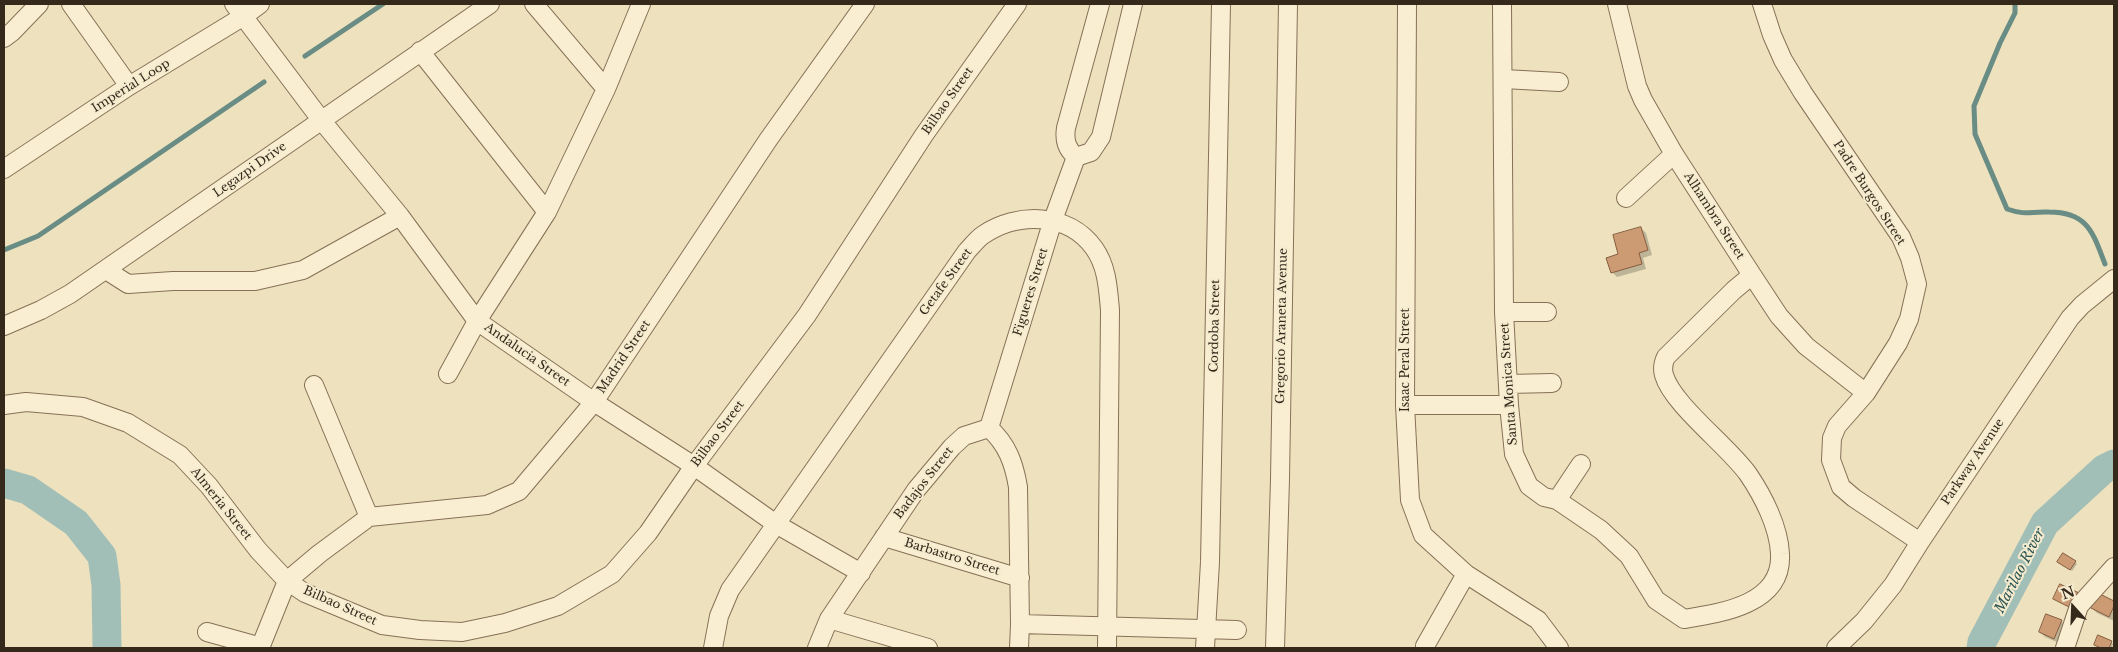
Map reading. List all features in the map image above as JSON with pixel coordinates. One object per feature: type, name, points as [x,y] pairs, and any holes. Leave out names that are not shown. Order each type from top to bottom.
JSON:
[{"type":"street","points":[[4,38],[39,4]]},
{"type":"street","points":[[71,4],[129,86]]},
{"type":"street","name":"Imperial Loop","points":[[4,169],[239,10],[260,4]]},
{"type":"street","name":"Legazpi Drive","points":[[4,326],[48,306],[106,270],[490,4]]},
{"type":"street","points":[[534,4],[606,89]]},
{"type":"street","points":[[448,374],[477,321],[547,212],[606,89],[640,4]]},
{"type":"street","name":"Madrid Street","points":[[369,517],[487,506],[520,491],[594,402],[768,140],[864,4]]},
{"type":"street","name":"Bilbao Street","points":[[287,581],[305,593],[382,625],[420,630],[462,632],[505,623],[558,606],[612,574],[648,533],[694,466],[807,315],[924,136],[1017,4]]},
{"type":"street","points":[[1100,4],[1066,128],[1067,147],[1076,157],[1091,152],[1097,146],[1101,137],[1133,4]]},
{"type":"street","name":"Cordoba Street","points":[[1205,648],[1211,542],[1221,4]]},
{"type":"street","name":"Gregorio Araneta Avenue","points":[[1275,648],[1280,479],[1288,4]]},
{"type":"street","name":"Isaac Peral Street","points":[[1407,4],[1405,405],[1410,500],[1422,535],[1466,574],[1538,620],[1558,648]]},
{"type":"street","name":"Santa Monica Street","points":[[1502,4],[1504,79],[1502,215],[1504,312],[1509,405],[1514,454],[1529,486],[1544,497],[1556,500],[1607,535],[1629,556],[1656,600],[1684,619],[1721,613],[1756,600],[1775,582],[1781,564],[1780,538],[1748,473],[1674,393],[1664,376],[1662,365],[1666,357],[1734,290],[1752,275]]},
{"type":"street","name":"Alhambra Street","points":[[1617,4],[1637,86],[1674,154],[1779,316],[1806,346],[1866,393]]},
{"type":"street","name":"Padre Burgos Street","points":[[1762,4],[1772,35],[1783,60],[1802,93],[1901,237],[1910,258],[1917,284],[1909,319],[1898,344],[1866,393],[1837,426],[1832,438],[1831,460],[1841,487],[1854,498],[1920,542]]},
{"type":"street","name":"Andalucia Street","points":[[239,10],[322,121],[400,216],[477,321],[594,402],[694,466],[776,524],[862,573]]},
{"type":"street","points":[[420,51],[547,212]]},
{"type":"street","points":[[1504,79],[1559,82]]},
{"type":"street","points":[[1626,198],[1674,154]]},
{"type":"street","name":"Figueres Street","points":[[989,428],[1053,220],[1076,157]]},
{"type":"street","points":[[106,270],[128,284],[173,281],[255,281],[303,270],[400,216]]},
{"type":"street","name":"Getafe Street","points":[[714,648],[719,616],[730,590],[967,251],[981,236],[1000,225],[1020,219],[1053,220],[1075,229],[1093,247],[1103,266],[1108,284],[1110,310],[1107,648]]},
{"type":"street","name":"Parkway Avenue","points":[[1836,648],[1864,621],[1893,585],[2070,318],[2082,305],[2114,279]]},
{"type":"street","points":[[1504,312],[1547,312]]},
{"type":"street","points":[[1508,384],[1552,383]]},
{"type":"street","points":[[206,632],[261,647],[287,581],[319,554],[369,517],[314,385]]},
{"type":"street","name":"Almeria Street","points":[[4,405],[26,402],[83,407],[128,423],[180,455],[209,486],[258,550],[287,581]]},
{"type":"street","points":[[1405,405],[1509,405]]},
{"type":"street","points":[[989,428],[1003,443],[1015,467],[1018,486],[1019,648]]},
{"type":"street","name":"Badajos Street","points":[[816,648],[829,619],[862,573],[884,536],[916,490],[952,447],[964,436],[989,428]]},
{"type":"street","points":[[1556,500],[1581,464]]},
{"type":"street","name":"Barbastro Street","points":[[884,536],[1020,578]]},
{"type":"street","points":[[2065,648],[2080,606],[2114,567]]},
{"type":"street","points":[[1425,646],[1466,574]]},
{"type":"street","points":[[829,619],[921,647]]},
{"type":"street","points":[[1020,624],[1237,630]]},
{"type":"building","points":[[1641,227],[1648,250],[1639,253],[1642,264],[1611,273],[1606,258],[1618,254],[1613,235]]},
{"type":"building","points":[[2063,553],[2076,561],[2070,570],[2057,562]]},
{"type":"building","points":[[2060,584],[2079,593],[2071,608],[2053,599]]},
{"type":"building","points":[[2098,593],[2114,601],[2109,617],[2091,608]]},
{"type":"building","points":[[2046,614],[2062,620],[2054,639],[2039,632]]},
{"type":"building","points":[[2098,635],[2112,641],[2109,648],[2101,648],[2094,645]]},
{"type":"waterway","points":[[305,56],[383,4]]},
{"type":"waterway","points":[[2015,4],[2015,13],[2000,43],[1974,106],[1975,134],[2007,209],[2024,213],[2062,213],[2081,220],[2097,243],[2105,264]]},
{"type":"waterway","points":[[4,250],[38,236],[264,82]]},
{"type":"waterway","name":"Marilao River","points":[[1981,648],[1982,642],[2045,523],[2104,469],[2114,464]]},
{"type":"waterway","name":"Marilao River","points":[[4,483],[28,490],[76,523],[102,556],[106,585],[107,648]]}]
